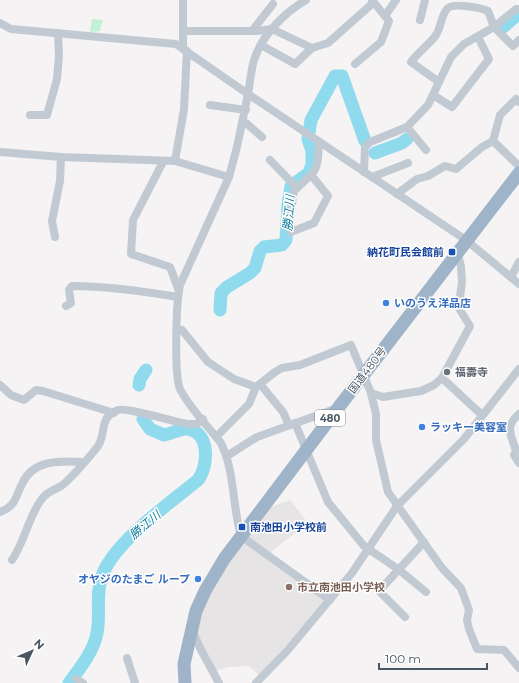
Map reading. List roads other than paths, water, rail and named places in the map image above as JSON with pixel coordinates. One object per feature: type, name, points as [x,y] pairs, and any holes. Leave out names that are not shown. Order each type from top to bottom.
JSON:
[{"type":"highway","name":"国道480号","points":[[185,683],[184,664],[191,628],[205,591],[221,564],[363,374],[519,173]]},
{"type":"street","points":[[176,162],[184,109],[185,50],[183,31],[183,0]]},
{"type":"street","points":[[306,0],[291,10],[272,29],[261,45],[254,60],[246,110],[229,177],[186,271],[178,294],[177,378],[184,396],[221,443],[235,491],[241,536],[330,600]]},
{"type":"street","points":[[385,16],[396,0]]},
{"type":"street","points":[[420,20],[425,0]]},
{"type":"street","points":[[261,45],[295,64],[312,48],[328,43],[372,2],[388,21],[381,42],[355,64]]},
{"type":"street","points":[[252,30],[274,4]]},
{"type":"street","points":[[439,82],[411,62],[419,50],[437,34],[446,10],[455,5],[488,11],[494,27],[513,46],[519,40]]},
{"type":"street","points":[[364,172],[365,147],[370,142],[407,127],[428,106],[451,56],[457,50],[494,27],[516,9],[519,9]]},
{"type":"street","points":[[1,27],[176,44],[466,240],[519,284]]},
{"type":"street","points":[[183,31],[272,29],[312,48]]},
{"type":"street","points":[[30,115],[47,115],[57,79],[59,55],[58,33]]},
{"type":"street","points":[[433,95],[452,106],[489,60],[478,37]]},
{"type":"street","points":[[397,194],[416,179],[428,176],[445,166],[456,169],[482,147],[493,141],[500,115],[516,99],[519,102]]},
{"type":"street","points":[[210,105],[246,110]]},
{"type":"street","points":[[243,122],[262,137]]},
{"type":"street","points":[[407,127],[426,150]]},
{"type":"street","points":[[312,176],[328,196],[314,223],[291,232],[290,218],[295,186],[312,176],[318,162],[313,138]]},
{"type":"street","points":[[493,141],[519,166]]},
{"type":"street","points":[[0,152],[60,157],[176,162],[229,177]]},
{"type":"street","points":[[55,238],[52,221],[60,181],[60,157]]},
{"type":"street","points":[[270,160],[295,186]]},
{"type":"street","points":[[163,162],[133,220],[131,254],[170,267],[178,294]]},
{"type":"street","points":[[372,177],[408,163]]},
{"type":"street","points":[[371,393],[383,397],[421,390],[434,385],[442,378],[470,326],[460,310],[459,304],[462,282],[461,266],[457,252]]},
{"type":"street","points":[[511,277],[519,262]]},
{"type":"street","points":[[66,306],[70,303],[69,290],[72,286],[103,286],[178,294]]},
{"type":"street","points":[[177,330],[182,330],[208,362],[234,379],[258,385],[292,424],[306,450],[332,510],[364,546],[398,569],[426,592]]},
{"type":"street","points":[[216,437],[249,404],[258,385],[282,368],[300,365],[351,345],[371,393],[376,414],[376,440],[384,481],[388,492],[442,568],[465,594],[468,610],[467,620],[477,648],[504,650],[519,668]]},
{"type":"street","points":[[256,683],[287,651],[330,600],[369,549],[397,506],[464,439],[518,372]]},
{"type":"street","points":[[442,378],[482,415]]},
{"type":"street","points":[[0,385],[11,395],[24,400],[36,390],[43,390],[114,412]]},
{"type":"street","points":[[12,560],[19,549],[36,508],[42,498],[48,491],[65,482],[98,446],[104,421],[114,412],[122,410],[187,424],[197,424],[202,420]]},
{"type":"street","points":[[226,456],[257,437],[332,410],[335,412]]},
{"type":"street","points":[[519,414],[511,421],[509,427],[516,450],[514,455],[519,463]]},
{"type":"street","points":[[0,512],[6,510],[17,499],[26,477],[33,469],[41,465],[64,461],[84,462]]},
{"type":"street","points":[[405,617],[380,591],[398,569],[424,542]]},
{"type":"street","points":[[191,628],[219,683]]},
{"type":"street","points":[[127,658],[135,683]]},
{"type":"waterway","name":"勝江川","points":[[501,29],[519,13]]},
{"type":"waterway","name":"勝江川","points":[[220,310],[221,293],[227,287],[250,273],[255,268],[260,251],[264,247],[282,245],[286,240],[288,205],[291,186],[309,173],[312,164],[312,151],[308,139],[311,120],[335,76],[342,76],[365,141]]},
{"type":"waterway","name":"勝江川","points":[[375,153],[402,143],[407,139]]},
{"type":"waterway","name":"勝江川","points":[[139,385],[140,379],[146,370]]},
{"type":"waterway","name":"勝江川","points":[[69,683],[86,659],[95,640],[98,626],[98,597],[100,583],[108,563],[118,550],[144,524],[198,480],[204,467],[204,443],[201,437],[195,432],[185,429],[164,435],[150,429],[143,419]]},
{"type":"place","name":"納花町民会館前","points":[[452,252]]},
{"type":"place","name":"いのうえ洋品店","points":[[386,303]]},
{"type":"place","name":"福壽寺","points":[[447,372]]},
{"type":"place","name":"ラッキー美容室","points":[[422,427]]},
{"type":"place","name":"南池田小学校前","points":[[242,527]]},
{"type":"place","name":"オヤジのたまご ループ","points":[[198,579]]},
{"type":"place","name":"市立南池田小学校","points":[[289,587]]}]
